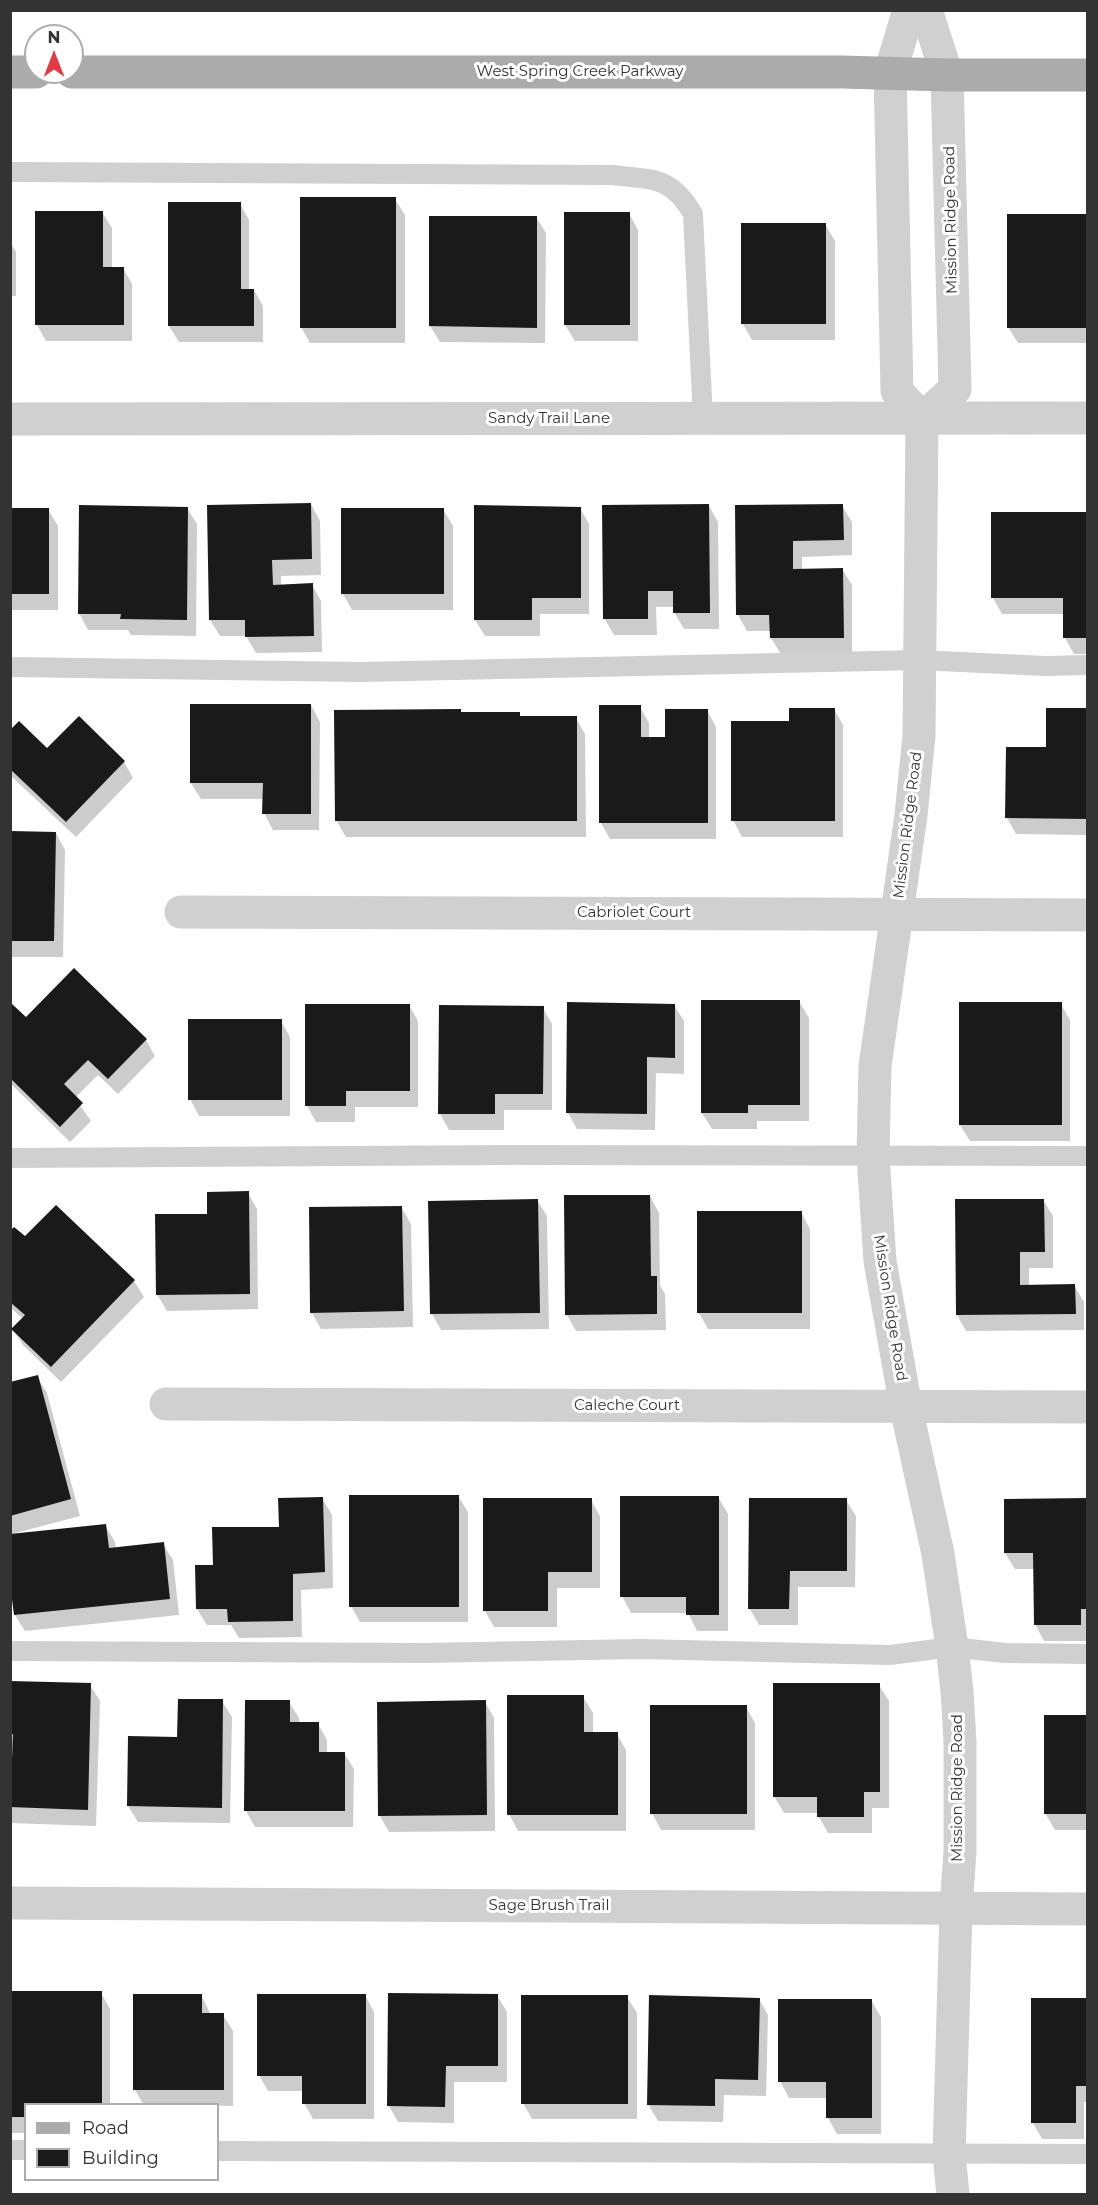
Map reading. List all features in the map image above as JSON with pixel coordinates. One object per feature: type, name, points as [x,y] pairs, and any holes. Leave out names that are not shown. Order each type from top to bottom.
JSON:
[{"type":"main road","name":"West Spring Creek Parkway","points":[[84,72],[1088,75]]},
{"type":"street","points":[[909,10],[890,73],[897,391],[922,419]]},
{"type":"street","name":"Mission Ridge Road","points":[[926,10],[947,75],[955,389],[922,419],[917,759],[875,1066],[873,1156],[880,1261],[906,1407],[938,1554],[952,1647],[960,1742],[960,1851],[956,1909],[949,2155],[953,2194]]},
{"type":"street","name":"Sandy Trail Lane","points":[[10,419],[1088,418]]},
{"type":"street","name":"Cabriolet Court","points":[[181,912],[1088,915]]},
{"type":"street","name":"Caleche Court","points":[[166,1404],[1088,1407]]},
{"type":"street","name":"Sage Brush Trail","points":[[10,1903],[1088,1909]]},
{"type":"lane","points":[[10,172],[613,175],[661,181],[682,195],[693,214],[703,419]]},
{"type":"lane","points":[[10,667],[361,672],[919,660],[1045,666],[1088,665]]},
{"type":"lane","points":[[10,1158],[502,1155],[1088,1156]]},
{"type":"lane","points":[[10,1651],[424,1653],[641,1649],[890,1655],[952,1647],[1005,1653],[1088,1654]]},
{"type":"lane","points":[[219,2151],[1088,2154]]},
{"type":"building","points":[[300,197],[396,197],[396,328],[300,328]]},
{"type":"building","points":[[168,202],[241,202],[241,289],[254,289],[254,326],[168,326]]},
{"type":"building","points":[[35,211],[103,211],[103,267],[124,267],[124,325],[35,325]]},
{"type":"building","points":[[564,212],[630,212],[630,325],[564,325]]},
{"type":"building","points":[[1007,214],[1088,214],[1088,328],[1007,328]]},
{"type":"building","points":[[429,216],[537,216],[537,328],[429,326]]},
{"type":"building","points":[[741,223],[826,223],[826,324],[741,324]]},
{"type":"building","points":[[311,503],[312,559],[272,560],[273,585],[313,583],[314,636],[245,637],[245,620],[209,620],[207,505]]},
{"type":"building","points":[[709,504],[710,613],[673,613],[673,591],[648,591],[648,619],[603,619],[602,505]]},
{"type":"building","points":[[843,504],[844,540],[793,541],[793,569],[843,568],[844,638],[770,638],[769,615],[736,615],[735,505]]},
{"type":"building","points":[[79,505],[188,507],[187,620],[120,619],[121,614],[78,614]]},
{"type":"building","points":[[474,505],[581,507],[581,598],[532,598],[532,620],[474,620]]},
{"type":"building","points":[[10,508],[49,508],[49,594],[10,594]]},
{"type":"building","points":[[341,508],[444,508],[444,594],[341,594]]},
{"type":"building","points":[[991,512],[1088,512],[1088,638],[1063,638],[1063,598],[991,598]]},
{"type":"building","points":[[190,704],[311,704],[311,814],[262,814],[263,783],[190,783]]},
{"type":"building","points":[[599,705],[641,705],[641,737],[665,737],[665,709],[708,709],[708,823],[599,823]]},
{"type":"building","points":[[789,708],[835,708],[835,821],[731,821],[731,721],[789,721]]},
{"type":"building","points":[[1046,708],[1088,708],[1088,819],[1005,818],[1006,747],[1046,747]]},
{"type":"building","points":[[461,709],[461,712],[520,712],[520,716],[577,716],[577,821],[335,821],[334,710]]},
{"type":"building","points":[[79,716],[125,761],[66,822],[10,769],[10,730],[19,721],[47,748]]},
{"type":"building","points":[[10,831],[56,832],[54,941],[10,941]]},
{"type":"building","points":[[74,968],[147,1039],[108,1079],[88,1060],[64,1084],[83,1103],[60,1127],[10,1078],[10,1005],[12,1004],[26,1017]]},
{"type":"building","points":[[701,1000],[800,1000],[800,1105],[748,1105],[748,1113],[701,1113]]},
{"type":"building","points":[[567,1002],[675,1004],[675,1058],[647,1057],[647,1114],[566,1113]]},
{"type":"building","points":[[959,1002],[1062,1002],[1062,1125],[959,1125]]},
{"type":"building","points":[[305,1004],[410,1004],[410,1091],[346,1091],[346,1106],[305,1106]]},
{"type":"building","points":[[439,1005],[544,1006],[543,1094],[495,1094],[495,1114],[438,1114]]},
{"type":"building","points":[[188,1019],[282,1019],[282,1100],[188,1100]]},
{"type":"building","points":[[249,1191],[250,1294],[156,1295],[155,1214],[207,1214],[207,1192]]},
{"type":"building","points":[[564,1195],[650,1195],[651,1276],[657,1276],[657,1314],[565,1315]]},
{"type":"building","points":[[538,1199],[540,1313],[430,1314],[428,1201]]},
{"type":"building","points":[[955,1199],[1044,1199],[1045,1252],[1020,1252],[1020,1285],[1075,1284],[1076,1314],[956,1315]]},
{"type":"building","points":[[56,1205],[135,1280],[51,1367],[11,1329],[25,1315],[10,1302],[10,1231],[14,1227],[25,1236]]},
{"type":"building","points":[[402,1206],[404,1311],[310,1313],[309,1207]]},
{"type":"building","points":[[697,1211],[802,1211],[802,1313],[697,1313]]},
{"type":"building","points":[[38,1375],[71,1499],[10,1516],[10,1382]]},
{"type":"building","points":[[349,1495],[459,1495],[459,1607],[349,1607]]},
{"type":"building","points":[[620,1496],[719,1496],[719,1615],[686,1615],[686,1597],[620,1597]]},
{"type":"building","points":[[323,1497],[325,1572],[293,1574],[293,1621],[228,1622],[227,1609],[196,1609],[195,1565],[213,1565],[212,1527],[279,1527],[278,1498]]},
{"type":"building","points":[[483,1498],[592,1498],[592,1572],[548,1572],[548,1611],[483,1611]]},
{"type":"building","points":[[749,1498],[847,1498],[847,1571],[790,1571],[789,1609],[748,1609]]},
{"type":"building","points":[[1088,1498],[1088,1609],[1081,1609],[1081,1625],[1034,1625],[1033,1553],[1004,1553],[1004,1499]]},
{"type":"building","points":[[106,1524],[109,1548],[164,1542],[170,1599],[14,1615],[10,1584],[10,1534]]},
{"type":"building","points":[[10,1681],[91,1683],[88,1810],[10,1807],[13,1734],[10,1734]]},
{"type":"building","points":[[773,1683],[880,1683],[880,1792],[864,1792],[864,1817],[817,1817],[817,1797],[773,1797]]},
{"type":"building","points":[[507,1695],[584,1695],[584,1732],[618,1732],[618,1815],[507,1815]]},
{"type":"building","points":[[178,1699],[223,1699],[222,1808],[127,1806],[128,1736],[177,1737]]},
{"type":"building","points":[[245,1700],[290,1700],[290,1722],[319,1722],[319,1752],[345,1752],[345,1811],[244,1811]]},
{"type":"building","points":[[486,1700],[487,1815],[378,1816],[377,1702]]},
{"type":"building","points":[[650,1705],[747,1705],[747,1814],[650,1814]]},
{"type":"building","points":[[1044,1715],[1088,1715],[1088,1814],[1044,1814]]},
{"type":"building","points":[[10,1991],[102,1991],[102,2103],[24,2103],[24,2117],[10,2117]]},
{"type":"building","points":[[388,1993],[498,1994],[498,2066],[446,2066],[445,2107],[387,2106]]},
{"type":"building","points":[[133,1994],[202,1994],[202,2013],[224,2013],[224,2090],[133,2090]]},
{"type":"building","points":[[257,1994],[366,1994],[366,2104],[302,2104],[302,2076],[257,2076]]},
{"type":"building","points":[[521,1995],[628,1995],[628,2104],[521,2104]]},
{"type":"building","points":[[649,1995],[760,1998],[758,2080],[715,2079],[715,2106],[647,2105]]},
{"type":"building","points":[[1031,1998],[1088,1998],[1088,2086],[1076,2086],[1076,2123],[1031,2123]]},
{"type":"building","points":[[778,1999],[872,1999],[872,2118],[826,2118],[826,2082],[778,2082]]}]
